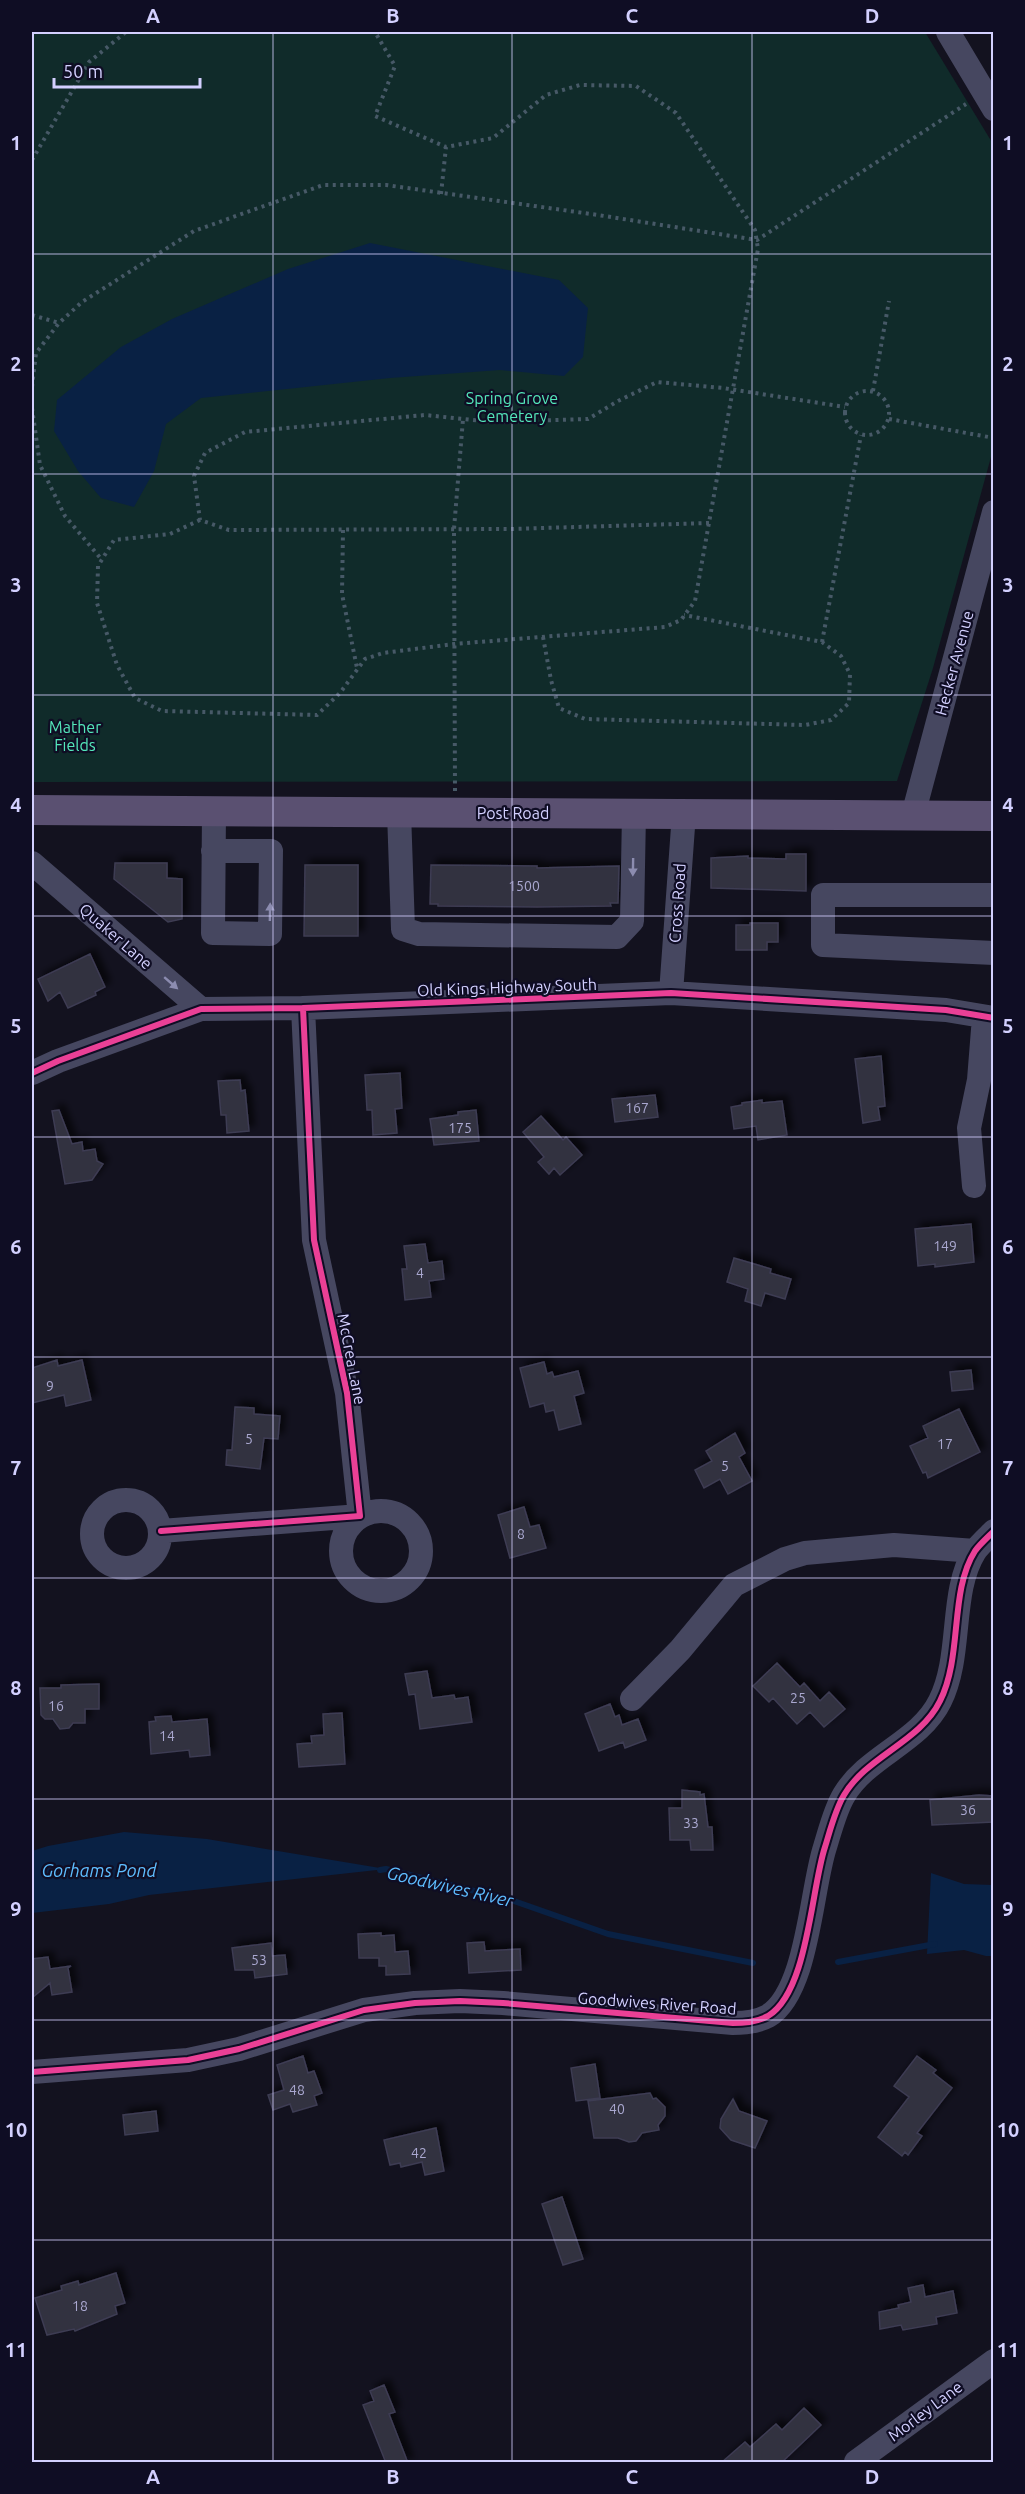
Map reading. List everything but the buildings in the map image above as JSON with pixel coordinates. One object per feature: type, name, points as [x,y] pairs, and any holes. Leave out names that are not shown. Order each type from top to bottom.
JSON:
[{"type":"main road","name":"Post Road","points":[[32,810],[993,816]]},
{"type":"street","points":[[948,32],[988,100]]},
{"type":"street","name":"Hecker Avenue","points":[[913,815],[984,593],[993,512]]},
{"type":"street","points":[[213,851],[214,811]]},
{"type":"street","points":[[399,812],[403,928],[419,934],[617,937],[632,921],[634,813]]},
{"type":"street","name":"Cross Road","points":[[671,993],[684,813]]},
{"type":"street","name":"Quaker Lane","points":[[32,862],[201,1009]]},
{"type":"street","points":[[993,895],[823,895],[823,945],[993,953]]},
{"type":"street","name":"Old Kings Highway South","points":[[32,1073],[58,1061],[201,1009],[303,1008],[671,993],[946,1010],[989,1017]]},
{"type":"street","name":"McCrea Lane","points":[[160,1531],[360,1516],[347,1393],[314,1240],[303,1008]]},
{"type":"street","points":[[974,1186],[969,1128],[989,1017]]},
{"type":"street","name":"Goodwives River Road","points":[[32,2073],[188,2060],[239,2049],[364,2010],[415,2003],[460,2001],[503,2003],[733,2023],[748,2023],[768,2016],[780,2005],[799,1969],[824,1848],[844,1795],[867,1769],[927,1720],[941,1700],[950,1678],[956,1644],[958,1609],[965,1578],[975,1551],[993,1531]]},
{"type":"street","points":[[632,1699],[680,1650],[734,1585],[785,1559],[805,1553],[894,1545],[975,1551]]},
{"type":"street","name":"Morley Lane","points":[[856,2463],[993,2361]]},
{"type":"path","points":[[32,160],[88,62],[126,32]]},
{"type":"path","points":[[375,32],[394,66],[375,116],[446,147],[494,138],[546,95],[580,85],[636,86],[676,113],[755,230],[758,249],[733,390],[695,601],[681,620],[665,627],[454,644],[383,653],[365,659],[340,693],[317,715],[162,711],[135,698],[117,664],[97,603],[98,566],[114,540],[170,534],[200,520],[229,531],[709,523]]},
{"type":"path","points":[[32,387],[36,353],[59,323],[82,302],[194,231],[323,185],[386,185],[598,214],[757,240],[988,100]]},
{"type":"path","points":[[441,194],[446,147]]},
{"type":"path","points":[[873,391],[889,301]]},
{"type":"path","points":[[32,315],[59,323]]},
{"type":"path","points":[[200,520],[194,476],[205,453],[245,432],[425,414],[493,422],[588,419],[657,382],[733,390],[845,407]]},
{"type":"path","points":[[864,390],[873,391],[886,402],[889,419],[878,433],[861,435],[847,424],[844,416],[845,407],[856,393],[864,390]]},
{"type":"path","points":[[32,408],[40,465],[65,516],[102,560]]},
{"type":"path","points":[[455,812],[454,529],[463,419]]},
{"type":"path","points":[[889,419],[993,438]]},
{"type":"path","points":[[822,642],[861,435]]},
{"type":"path","points":[[343,530],[342,594],[357,668]]},
{"type":"path","points":[[543,637],[559,708],[585,719],[805,725],[831,720],[849,703],[850,674],[841,656],[822,642],[684,615]]},
{"type":"green space","name":"Spring Grove Cemetery","points":[[32,32],[925,32],[993,144],[994,446],[933,668],[897,781],[32,782]]},
{"type":"water","points":[[370,243],[559,280],[588,308],[583,357],[564,376],[500,370],[390,378],[201,398],[166,424],[154,471],[134,507],[101,498],[78,471],[54,431],[57,400],[121,347],[172,319],[288,269]]},
{"type":"water","name":"Gorhams Pond","points":[[124,1832],[207,1839],[386,1869],[149,1895],[109,1904],[32,1913],[32,1851]]},
{"type":"water","points":[[931,1873],[964,1884],[993,1885],[993,1956],[964,1950],[927,1954]]},
{"type":"waterway","name":"Goodwives River","points":[[380,1870],[386,1869],[511,1900],[608,1934],[753,1963]]},
{"type":"waterway","name":"Goodwives River","points":[[838,1962],[935,1944]]},
{"type":"cycle path","points":[[32,1073],[58,1061],[201,1009],[303,1008],[671,993],[946,1010],[994,1018]]},
{"type":"cycle path","points":[[161,1531],[360,1516],[347,1393],[314,1240],[303,1008]]},
{"type":"cycle path","points":[[32,2072],[188,2060],[239,2049],[364,2010],[415,2003],[460,2001],[503,2003],[733,2023],[751,2022],[768,2016],[781,2004],[792,1985],[800,1963],[820,1865],[841,1801],[854,1781],[920,1727],[940,1701],[952,1664],[959,1604],[967,1567],[975,1551],[994,1531]]},
{"type":"park label","name":"Mather Fields","points":[[75,736]]}]
